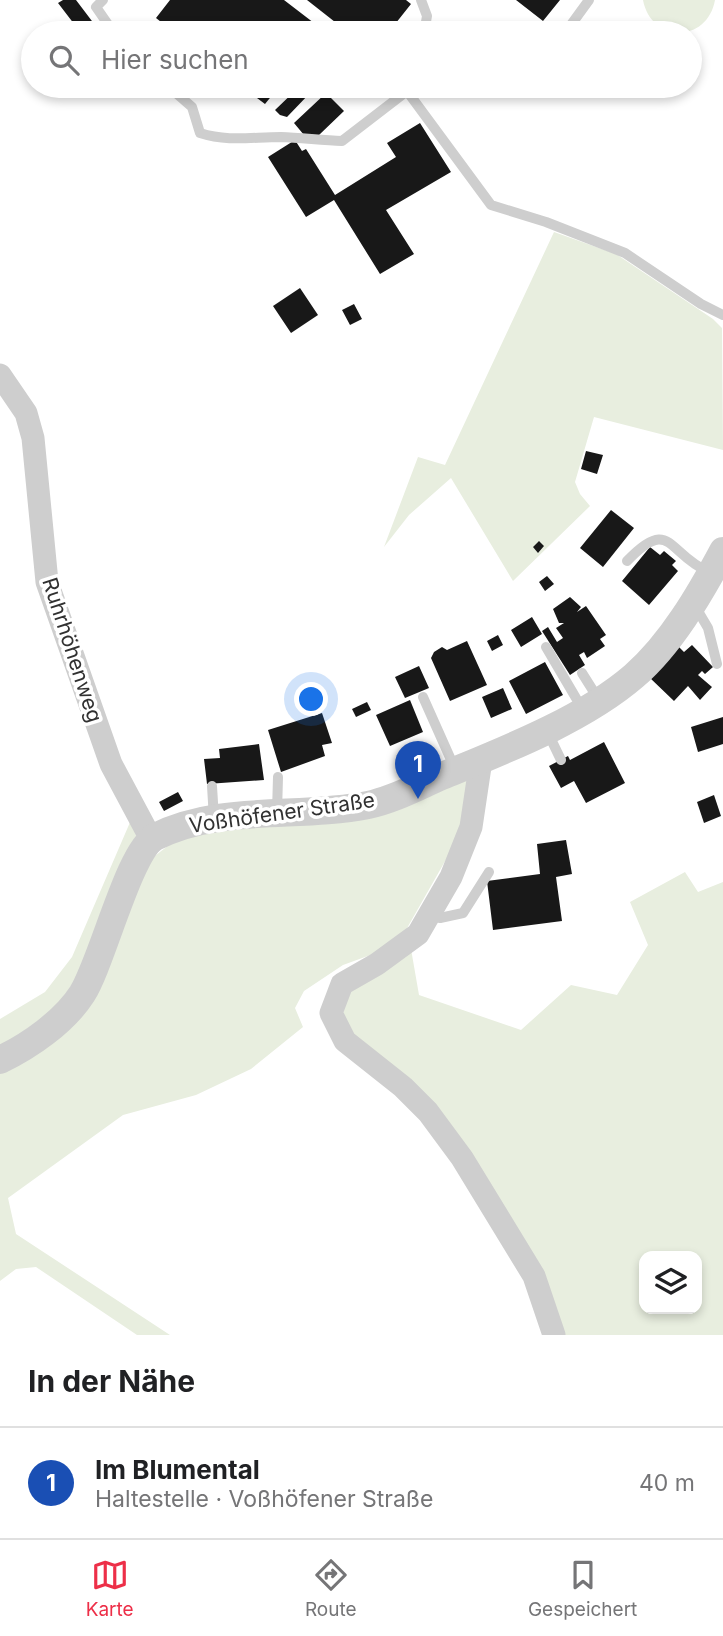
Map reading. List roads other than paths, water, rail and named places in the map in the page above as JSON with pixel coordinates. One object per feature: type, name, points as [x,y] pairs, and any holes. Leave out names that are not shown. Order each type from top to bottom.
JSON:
[{"type":"street","name":"Ruhrhöhenweg","points":[[0,375],[26,413],[33,438],[47,582],[111,764],[151,839]]},
{"type":"street","name":"Voßhöfener Straße","points":[[151,839],[177,828],[215,820],[370,805],[468,765],[546,729],[591,705],[635,675],[694,605],[717,562]]},
{"type":"street","points":[[468,765],[471,827],[451,877],[418,934],[377,964],[342,984],[331,1013],[345,1041],[420,1104],[462,1158],[492,1203],[534,1276],[554,1335]]},
{"type":"street","points":[[0,1060],[40,1035],[80,997],[93,974],[134,864],[151,839]]},
{"type":"street","points":[[541,1335],[546,1311]]},
{"type":"lane","points":[[103,0],[96,8],[105,21]]},
{"type":"lane","points":[[421,0],[426,21]]},
{"type":"lane","points":[[574,21],[589,0]]},
{"type":"lane","points":[[182,98],[192,107],[200,133],[218,138],[246,140],[279,137],[342,141],[396,98]]},
{"type":"lane","points":[[415,98],[491,205],[546,222],[625,253],[723,315]]},
{"type":"lane","points":[[627,561],[644,543],[654,538],[664,539],[700,568],[717,562]]},
{"type":"lane","points":[[694,605],[708,628],[717,664]]},
{"type":"lane","points":[[546,647],[591,705]]},
{"type":"lane","points":[[582,673],[591,705]]},
{"type":"lane","points":[[423,697],[468,765]]},
{"type":"lane","points":[[546,729],[561,760]]},
{"type":"lane","points":[[277,814],[278,777]]},
{"type":"lane","points":[[212,786],[215,820]]},
{"type":"lane","points":[[429,914],[440,918],[463,913],[489,872]]},
{"type":"place","name":"Im Blumental","points":[[418,799]]}]
